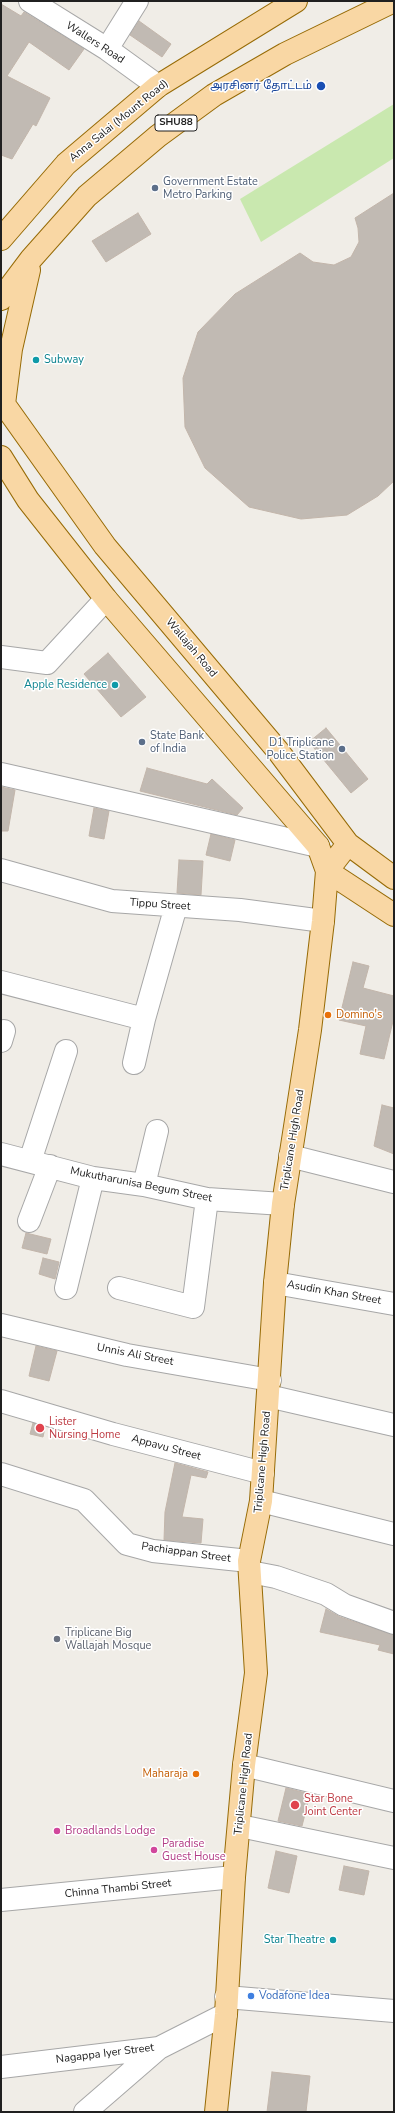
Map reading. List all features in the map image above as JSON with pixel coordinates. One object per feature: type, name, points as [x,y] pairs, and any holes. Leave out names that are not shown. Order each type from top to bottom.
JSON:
[{"type":"main road","name":"Anna Salai (Mount Road)","points":[[1,239],[66,164],[158,86],[296,1]]},
{"type":"main road","name":"SHU88","points":[[1,299],[31,259],[87,196],[158,136],[214,95],[285,54],[394,1]]},
{"type":"main road","points":[[2,402],[11,349],[31,259]]},
{"type":"main road","name":"Wallajah Road","points":[[2,402],[106,546],[278,751],[348,844],[394,878]]},
{"type":"main road","points":[[1,457],[28,500],[106,599],[318,846],[327,870],[394,915]]},
{"type":"main road","points":[[327,870],[348,844]]},
{"type":"main road","name":"Triplicane High Road","points":[[216,2112],[226,2005],[234,1877],[240,1826],[244,1766],[256,1673],[250,1567],[261,1501],[275,1282],[283,1204],[310,1030],[323,922],[327,870]]},
{"type":"street","name":"Wallers Road","points":[[30,1],[107,49],[158,86]]},
{"type":"street","points":[[107,49],[137,1]]},
{"type":"street","points":[[1,657],[47,663],[106,599]]},
{"type":"street","points":[[1,774],[318,846]]},
{"type":"street","name":"Tippu Street","points":[[1,870],[112,901],[240,910],[323,922]]},
{"type":"street","points":[[134,1064],[144,1019],[176,906]]},
{"type":"street","points":[[1,982],[144,1019]]},
{"type":"street","points":[[29,1220],[40,1163],[66,1051]]},
{"type":"street","points":[[144,1185],[157,1131]]},
{"type":"street","name":"Mukutharunisa Begum Street","points":[[1,1154],[93,1178],[144,1185],[207,1198],[283,1204]]},
{"type":"street","points":[[290,1156],[394,1182]]},
{"type":"street","points":[[66,1288],[93,1178]]},
{"type":"street","points":[[119,1288],[193,1307],[207,1198]]},
{"type":"street","name":"Asudin Khan Street","points":[[275,1282],[394,1304]]},
{"type":"street","name":"Unnis Ali Street","points":[[1,1325],[269,1388],[394,1425]]},
{"type":"street","name":"Appavu Street","points":[[1,1401],[114,1434],[263,1473]]},
{"type":"street","name":"Pachiappan Street","points":[[1,1474],[84,1500],[127,1544],[250,1567],[326,1594],[344,1605],[394,1623]]},
{"type":"street","points":[[261,1501],[394,1534]]},
{"type":"street","points":[[244,1766],[394,1801]]},
{"type":"street","points":[[240,1826],[394,1858]]},
{"type":"street","name":"Chinna Thambi Street","points":[[1,1900],[234,1877]]},
{"type":"street","points":[[226,2005],[394,2011]]},
{"type":"street","name":"Nagappa Iyer Street","points":[[1,2067],[159,2048],[226,2005]]},
{"type":"street","points":[[93,2110],[159,2048]]},
{"type":"green space","points":[[394,104],[394,158],[261,242],[240,199]]},
{"type":"building","points":[[1,4],[21,16],[24,12],[84,49],[69,70],[29,42],[7,76],[50,98],[36,126],[33,124],[12,159],[1,155]]},
{"type":"building","points":[[139,21],[171,44],[162,57],[130,35]]},
{"type":"building","points":[[394,193],[394,481],[378,496],[347,515],[301,519],[249,507],[205,468],[185,427],[183,378],[198,332],[235,294],[300,253],[313,262],[334,265],[351,257],[359,242],[358,228],[355,218]]},
{"type":"building","points":[[138,213],[151,234],[106,262],[92,241]]},
{"type":"building","name":"Apple Residence","points":[[108,653],[146,697],[121,717],[84,674]]},
{"type":"building","points":[[326,728],[368,779],[351,793],[309,742]]},
{"type":"building","points":[[147,768],[207,784],[212,779],[243,808],[237,815],[140,791]]},
{"type":"building","points":[[1,787],[15,790],[8,831],[1,831]]},
{"type":"building","points":[[94,808],[109,811],[104,839],[89,836]]},
{"type":"building","points":[[211,834],[235,840],[230,861],[206,855]]},
{"type":"building","points":[[179,860],[203,861],[201,895],[177,893]]},
{"type":"building","points":[[353,962],[369,966],[363,988],[394,996],[394,1022],[393,1021],[384,1059],[360,1054],[366,1026],[339,1020]]},
{"type":"building","points":[[382,1105],[394,1108],[394,1154],[374,1146]]},
{"type":"building","points":[[26,1233],[51,1239],[47,1254],[22,1248]]},
{"type":"building","points":[[43,1258],[59,1262],[55,1279],[39,1274]]},
{"type":"building","points":[[36,1346],[57,1351],[49,1381],[29,1376]]},
{"type":"building","points":[[33,1423],[45,1427],[43,1437],[30,1434]]},
{"type":"building","points":[[175,1463],[208,1472],[206,1478],[191,1475],[182,1517],[203,1519],[201,1543],[164,1540],[165,1512]]},
{"type":"building","points":[[326,1609],[340,1617],[394,1635],[394,1654],[378,1650],[380,1645],[320,1632]]},
{"type":"building","points":[[286,1788],[310,1794],[302,1826],[278,1821]]},
{"type":"building","points":[[276,1851],[297,1856],[289,1893],[268,1888]]},
{"type":"building","points":[[344,1866],[369,1871],[364,1895],[339,1890]]},
{"type":"building","points":[[272,2072],[310,2076],[306,2112],[267,2112]]},
{"type":"place","name":"அரசினர் தோட்டம்","points":[[321,86]]},
{"type":"place","name":"Government Estate Metro Parking","points":[[155,188]]},
{"type":"place","name":"Subway","points":[[36,360]]},
{"type":"place","name":"Apple Residence","points":[[115,685]]},
{"type":"place","name":"State Bank of India","points":[[142,742]]},
{"type":"place","name":"D1 Triplicane Police Station","points":[[342,749]]},
{"type":"place","name":"Domino's","points":[[328,1015]]},
{"type":"place","name":"Lister Nursing Home","points":[[40,1428]]},
{"type":"place","name":"Triplicane Big Wallajah Mosque","points":[[57,1639]]},
{"type":"place","name":"Maharaja","points":[[196,1774]]},
{"type":"place","name":"Star Bone Joint Center","points":[[295,1805]]},
{"type":"place","name":"Broadlands Lodge","points":[[57,1831]]},
{"type":"place","name":"Paradise Guest House","points":[[154,1850]]},
{"type":"place","name":"Star Theatre","points":[[333,1940]]},
{"type":"place","name":"Vodafone Idea","points":[[251,1996]]}]
